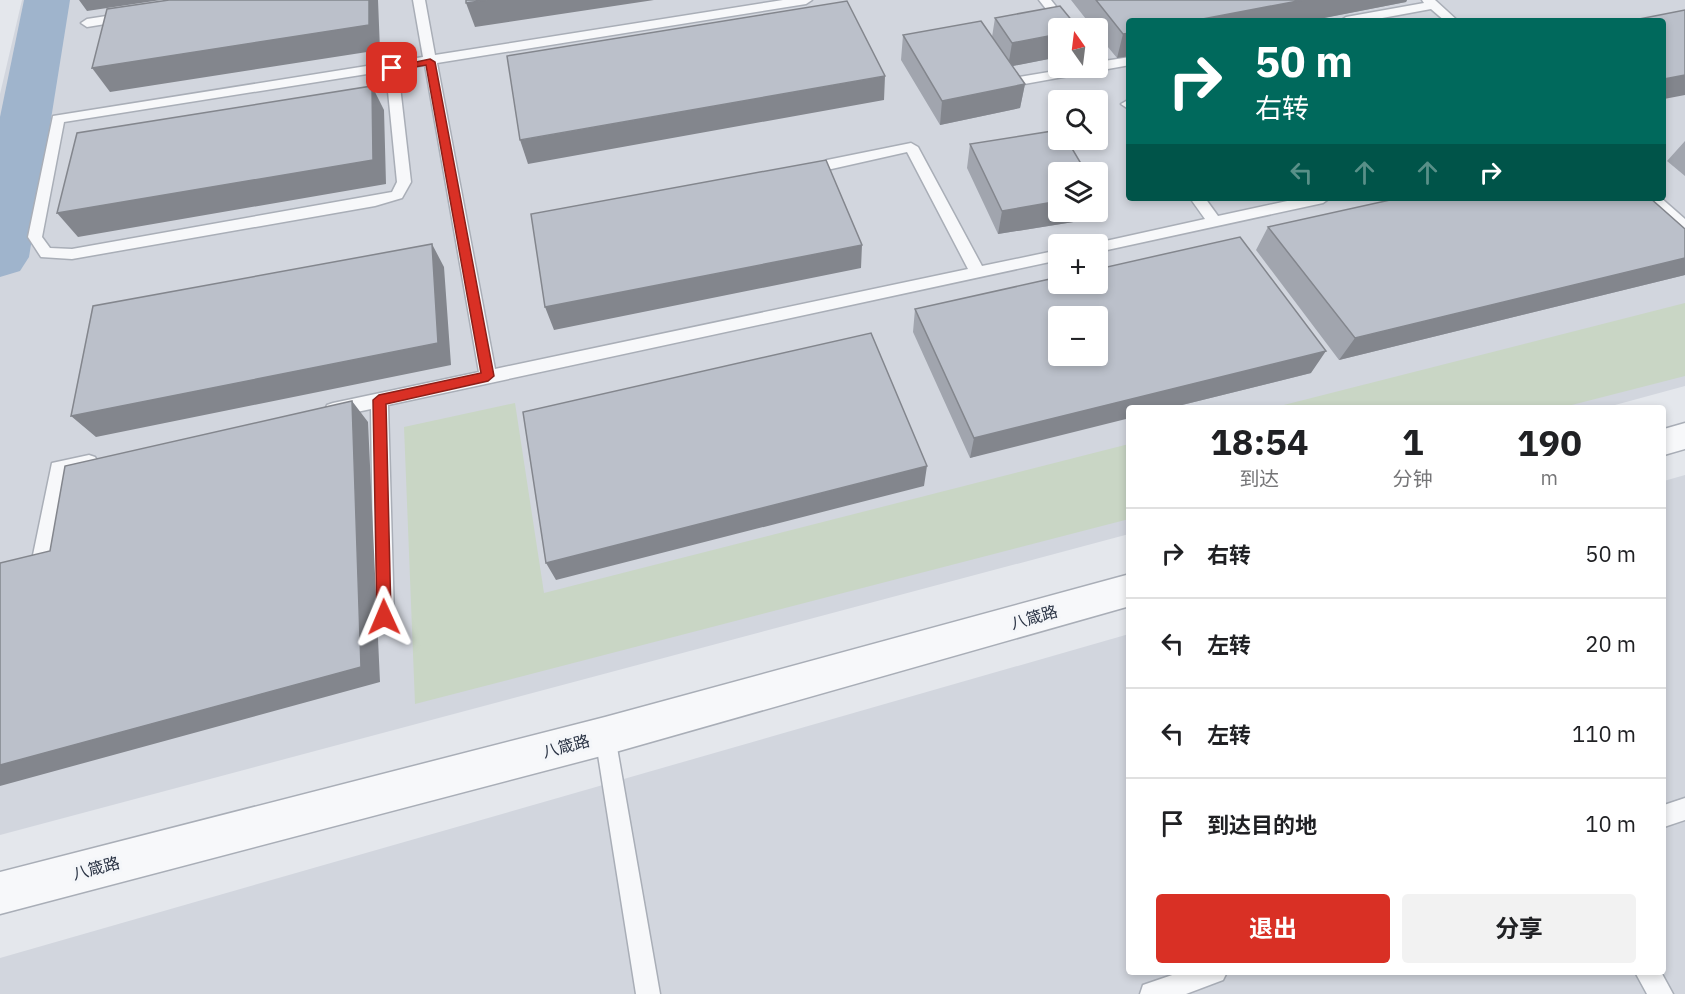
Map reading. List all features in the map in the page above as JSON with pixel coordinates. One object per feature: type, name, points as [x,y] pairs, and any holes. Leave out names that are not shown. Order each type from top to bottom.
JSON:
[{"type":"street","points":[[1666,441],[1685,436]]},
{"type":"street","name":"八箴路","points":[[0,893],[605,736],[1126,591]]},
{"type":"lane","points":[[419,0],[488,376]]},
{"type":"lane","points":[[392,68],[404,182],[397,195],[375,201],[72,254],[46,253],[36,243],[35,237],[58,119],[430,62],[807,0]]},
{"type":"lane","points":[[1045,0],[1059,18]]},
{"type":"lane","points":[[1359,18],[1431,2],[1449,18]]},
{"type":"lane","points":[[87,23],[143,15]]},
{"type":"lane","points":[[1108,64],[1126,62]]},
{"type":"lane","points":[[1007,83],[1048,76]]},
{"type":"lane","points":[[827,165],[911,147],[978,273]]},
{"type":"lane","points":[[1199,201],[1215,222]]},
{"type":"lane","points":[[1108,245],[1310,201]]},
{"type":"lane","points":[[1655,201],[1685,227]]},
{"type":"lane","points":[[310,415],[1048,257]]},
{"type":"lane","points":[[379,400],[384,617]]},
{"type":"lane","points":[[42,555],[58,468],[104,459]]},
{"type":"lane","points":[[605,736],[648,994]]},
{"type":"lane","points":[[1666,815],[1685,809]]},
{"type":"lane","points":[[1152,994],[1206,975]]},
{"type":"lane","points":[[1649,975],[1662,994]]},
{"type":"shaded area","points":[[22,0],[1685,0],[1685,386],[1615,405],[1126,405],[1126,535],[0,835],[0,94]]},
{"type":"shaded area","points":[[1685,475],[1685,994],[0,994],[0,958],[1126,635],[1126,975],[1666,975],[1666,480]]},
{"type":"green space","points":[[1685,303],[1685,376],[1572,405],[1284,405]]},
{"type":"green space","points":[[515,403],[544,593],[1126,445],[1126,520],[415,704],[404,427]]},
{"type":"building","points":[[169,0],[369,0],[369,25],[92,68],[107,9]]},
{"type":"building","points":[[466,0],[487,0],[466,3]]},
{"type":"building","points":[[1096,0],[1303,0],[1208,18],[1126,18],[1126,34],[1123,34]]},
{"type":"building","points":[[847,1],[885,76],[520,140],[507,56]]},
{"type":"building","points":[[1060,6],[1070,18],[1048,18],[1048,36],[1012,43],[995,18]]},
{"type":"building","points":[[1685,10],[1685,75],[1666,79],[1666,18],[1644,18]]},
{"type":"building","points":[[981,21],[1025,84],[942,101],[903,35]]},
{"type":"building","points":[[372,86],[373,160],[57,213],[77,133]]},
{"type":"building","points":[[1048,132],[1048,150],[1073,150],[1080,162],[1048,162],[1048,203],[1002,211],[970,144]]},
{"type":"building","points":[[826,160],[862,245],[545,307],[531,214]]},
{"type":"building","points":[[1385,201],[1653,201],[1685,229],[1685,258],[1355,338],[1268,227]]},
{"type":"building","points":[[1240,237],[1326,351],[974,438],[915,309],[1048,279],[1048,294],[1108,294],[1108,267]]},
{"type":"building","points":[[432,244],[438,343],[71,416],[93,306]]},
{"type":"building","points":[[871,333],[927,466],[546,563],[523,412]]},
{"type":"building","points":[[352,401],[361,667],[0,765],[0,563],[50,551],[65,466]]},
{"type":"waterway","points":[[0,257],[47,0]]},
{"type":"route","points":[[384,617],[379,400],[488,376],[430,62],[392,68]]}]
